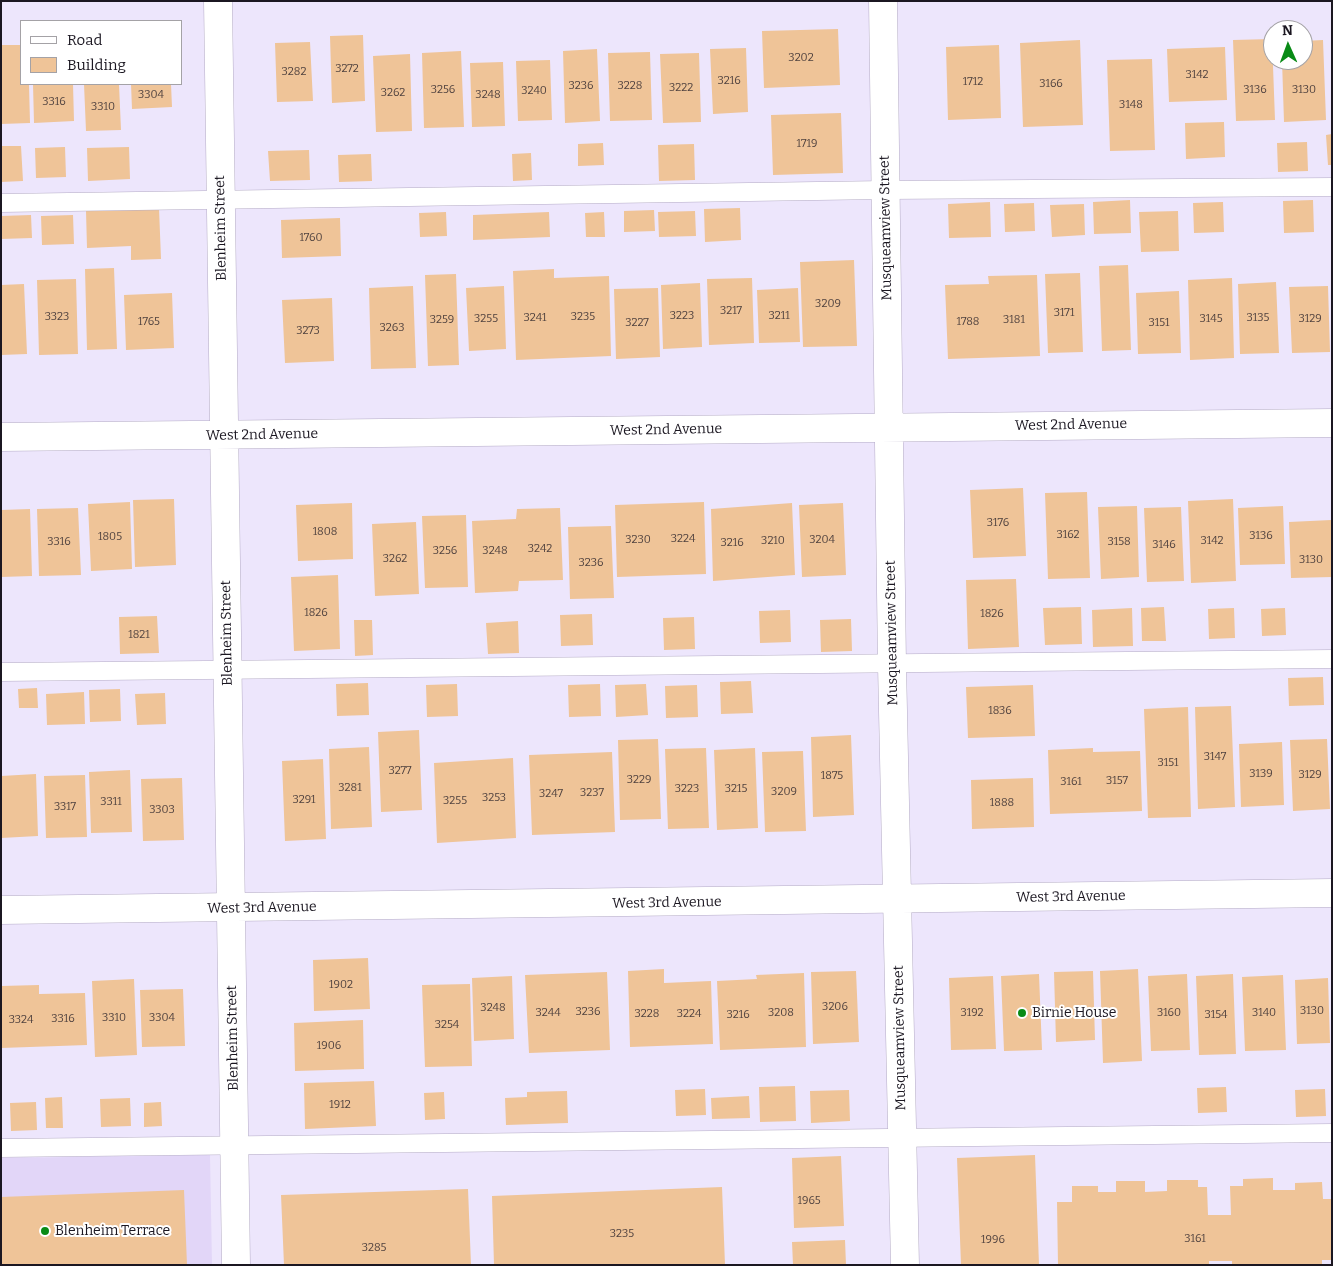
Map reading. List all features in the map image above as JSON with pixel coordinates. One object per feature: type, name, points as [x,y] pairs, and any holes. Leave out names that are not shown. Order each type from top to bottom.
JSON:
[{"type":"street","name":"Blenheim Street","points":[[218,1],[236,1265]]},
{"type":"street","name":"Musqueamview Street","points":[[883,1],[892,664],[905,1265]]},
{"type":"street","name":"West 2nd Avenue","points":[[1,437],[1332,423]]},
{"type":"street","name":"West 3rd Avenue","points":[[1,910],[1332,893]]},
{"type":"lane","points":[[1,203],[885,190],[1332,187]]},
{"type":"lane","points":[[1,672],[1332,659]]},
{"type":"lane","points":[[1,1148],[1332,1133]]},
{"type":"shaded area","points":[[210,1155],[212,1265],[1,1265],[1,1158]]},
{"type":"building","points":[[838,29],[840,85],[764,88],[762,31]]},
{"type":"building","points":[[363,35],[365,101],[332,103],[330,36]]},
{"type":"building","points":[[1263,39],[1263,70],[1273,70],[1275,120],[1236,121],[1233,40]]},
{"type":"building","points":[[1080,40],[1083,125],[1023,127],[1020,43]]},
{"type":"building","points":[[1313,40],[1323,40],[1326,120],[1284,122],[1282,70],[1313,70]]},
{"type":"building","points":[[310,42],[313,101],[277,102],[275,43]]},
{"type":"building","points":[[1,45],[20,45],[20,85],[29,85],[30,123],[1,124]]},
{"type":"building","points":[[999,45],[1001,118],[948,120],[946,47]]},
{"type":"building","points":[[1225,47],[1227,100],[1169,102],[1167,49]]},
{"type":"building","points":[[746,48],[748,112],[713,114],[710,49]]},
{"type":"building","points":[[597,49],[600,121],[565,123],[563,51]]},
{"type":"building","points":[[461,51],[464,127],[424,128],[422,53]]},
{"type":"building","points":[[650,52],[652,120],[610,121],[608,53]]},
{"type":"building","points":[[699,53],[701,122],[663,123],[660,54]]},
{"type":"building","points":[[410,54],[412,131],[376,132],[373,56]]},
{"type":"building","points":[[1152,59],[1155,150],[1110,151],[1107,60]]},
{"type":"building","points":[[550,60],[552,120],[518,121],[516,61]]},
{"type":"building","points":[[503,62],[505,126],[472,127],[470,63]]},
{"type":"building","points":[[33,85],[73,85],[74,121],[34,123]]},
{"type":"building","points":[[84,85],[119,85],[121,130],[86,131]]},
{"type":"building","points":[[131,85],[171,85],[172,107],[132,109]]},
{"type":"building","points":[[841,113],[843,173],[773,175],[771,115]]},
{"type":"building","points":[[1224,122],[1225,157],[1186,159],[1185,123]]},
{"type":"building","points":[[1332,134],[1332,165],[1328,165],[1326,135]]},
{"type":"building","points":[[1307,142],[1308,171],[1278,172],[1277,143]]},
{"type":"building","points":[[603,143],[604,165],[578,166],[578,144]]},
{"type":"building","points":[[694,144],[695,180],[659,181],[658,145]]},
{"type":"building","points":[[1,146],[21,146],[23,181],[1,182]]},
{"type":"building","points":[[65,147],[66,177],[36,178],[35,148]]},
{"type":"building","points":[[129,147],[130,179],[88,181],[87,148]]},
{"type":"building","points":[[309,150],[310,180],[270,181],[268,151]]},
{"type":"building","points":[[531,153],[532,180],[513,181],[512,154]]},
{"type":"building","points":[[371,154],[372,181],[339,182],[338,155]]},
{"type":"building","points":[[1130,200],[1131,233],[1094,234],[1093,202]]},
{"type":"building","points":[[1313,200],[1314,232],[1284,233],[1283,201]]},
{"type":"building","points":[[990,202],[991,237],[949,238],[948,204]]},
{"type":"building","points":[[1223,202],[1224,232],[1194,233],[1193,203]]},
{"type":"building","points":[[1034,203],[1035,231],[1005,232],[1004,204]]},
{"type":"building","points":[[1084,204],[1085,235],[1052,237],[1050,205]]},
{"type":"building","points":[[159,208],[161,259],[131,260],[131,246],[87,248],[86,211]]},
{"type":"building","points":[[740,208],[741,240],[705,242],[704,209]]},
{"type":"building","points":[[654,210],[655,231],[624,232],[624,211]]},
{"type":"building","points":[[695,211],[696,236],[659,237],[658,212]]},
{"type":"building","points":[[1178,211],[1179,251],[1141,252],[1139,212]]},
{"type":"building","points":[[446,212],[447,236],[420,237],[419,213]]},
{"type":"building","points":[[549,212],[550,237],[473,240],[473,215]]},
{"type":"building","points":[[604,212],[605,237],[586,237],[585,213]]},
{"type":"building","points":[[31,215],[32,238],[1,239],[1,216]]},
{"type":"building","points":[[73,215],[74,244],[42,245],[41,216]]},
{"type":"building","points":[[340,218],[341,256],[282,258],[281,220]]},
{"type":"building","points":[[854,260],[857,346],[803,347],[800,262]]},
{"type":"building","points":[[1128,265],[1131,350],[1102,351],[1099,266]]},
{"type":"building","points":[[114,268],[117,349],[87,350],[85,269]]},
{"type":"building","points":[[554,269],[554,278],[609,276],[611,356],[516,360],[513,271]]},
{"type":"building","points":[[1080,273],[1083,352],[1048,353],[1045,274]]},
{"type":"building","points":[[456,274],[459,365],[428,366],[425,275]]},
{"type":"building","points":[[1037,275],[1040,356],[948,359],[945,285],[989,284],[988,276]]},
{"type":"building","points":[[752,278],[754,343],[709,345],[707,279]]},
{"type":"building","points":[[1232,278],[1234,358],[1190,360],[1188,280]]},
{"type":"building","points":[[76,279],[78,354],[39,355],[37,280]]},
{"type":"building","points":[[1276,282],[1279,353],[1240,354],[1238,284]]},
{"type":"building","points":[[700,283],[702,347],[663,349],[661,285]]},
{"type":"building","points":[[24,284],[27,354],[1,355],[1,285]]},
{"type":"building","points":[[413,286],[416,368],[371,369],[369,288]]},
{"type":"building","points":[[504,286],[506,349],[469,351],[466,288]]},
{"type":"building","points":[[1328,286],[1330,352],[1292,353],[1289,287]]},
{"type":"building","points":[[658,288],[660,357],[616,359],[614,289]]},
{"type":"building","points":[[798,288],[800,342],[759,343],[757,290]]},
{"type":"building","points":[[1179,291],[1181,353],[1138,354],[1136,293]]},
{"type":"building","points":[[172,293],[174,348],[126,350],[124,295]]},
{"type":"building","points":[[332,298],[334,361],[285,363],[282,300]]},
{"type":"building","points":[[1023,488],[1026,556],[973,558],[970,490]]},
{"type":"building","points":[[1087,492],[1090,578],[1048,579],[1045,493]]},
{"type":"building","points":[[174,499],[176,565],[135,567],[133,500]]},
{"type":"building","points":[[1233,499],[1236,581],[1191,583],[1188,501]]},
{"type":"building","points":[[130,502],[132,569],[91,571],[88,504]]},
{"type":"building","points":[[704,502],[706,574],[617,577],[615,505]]},
{"type":"building","points":[[352,503],[353,559],[298,561],[296,505]]},
{"type":"building","points":[[792,503],[795,575],[713,581],[711,509]]},
{"type":"building","points":[[843,503],[846,575],[802,577],[799,505]]},
{"type":"building","points":[[1137,506],[1139,577],[1101,579],[1098,507]]},
{"type":"building","points":[[1283,506],[1285,564],[1240,565],[1238,508]]},
{"type":"building","points":[[1181,507],[1184,581],[1147,582],[1144,508]]},
{"type":"building","points":[[78,508],[81,575],[39,576],[37,509]]},
{"type":"building","points":[[560,508],[563,580],[519,581],[518,591],[475,593],[472,521],[516,519],[517,509]]},
{"type":"building","points":[[30,509],[32,576],[1,577],[1,510]]},
{"type":"building","points":[[466,515],[468,587],[425,588],[422,516]]},
{"type":"building","points":[[1331,520],[1332,577],[1291,578],[1289,522]]},
{"type":"building","points":[[416,522],[419,594],[375,596],[372,524]]},
{"type":"building","points":[[611,526],[614,598],[570,599],[568,527]]},
{"type":"building","points":[[338,575],[340,649],[294,651],[291,577]]},
{"type":"building","points":[[1016,579],[1019,647],[968,649],[966,580]]},
{"type":"building","points":[[1081,607],[1082,644],[1045,645],[1043,608]]},
{"type":"building","points":[[1164,607],[1166,641],[1142,641],[1141,608]]},
{"type":"building","points":[[1132,608],[1133,646],[1093,647],[1092,610]]},
{"type":"building","points":[[1234,608],[1235,638],[1209,639],[1208,609]]},
{"type":"building","points":[[1285,608],[1286,635],[1262,636],[1261,609]]},
{"type":"building","points":[[790,610],[791,642],[760,643],[759,611]]},
{"type":"building","points":[[592,614],[593,645],[561,646],[560,615]]},
{"type":"building","points":[[157,616],[159,653],[120,654],[119,617]]},
{"type":"building","points":[[694,617],[695,649],[664,650],[663,618]]},
{"type":"building","points":[[851,619],[852,651],[821,652],[820,620]]},
{"type":"building","points":[[354,620],[372,620],[373,655],[355,656]]},
{"type":"building","points":[[518,621],[519,653],[488,654],[486,623]]},
{"type":"building","points":[[1323,677],[1324,705],[1289,706],[1288,678]]},
{"type":"building","points":[[751,681],[753,713],[721,714],[720,682]]},
{"type":"building","points":[[368,683],[369,715],[337,716],[336,684]]},
{"type":"building","points":[[457,684],[458,716],[427,717],[426,685]]},
{"type":"building","points":[[600,684],[601,716],[569,717],[568,685]]},
{"type":"building","points":[[646,684],[648,715],[616,717],[615,685]]},
{"type":"building","points":[[697,685],[698,717],[666,718],[665,686]]},
{"type":"building","points":[[1033,685],[1035,736],[968,738],[966,687]]},
{"type":"building","points":[[37,688],[38,708],[19,708],[18,689]]},
{"type":"building","points":[[120,689],[121,721],[90,722],[89,690]]},
{"type":"building","points":[[84,692],[85,724],[47,725],[46,694]]},
{"type":"building","points":[[165,693],[166,724],[137,725],[135,694]]},
{"type":"building","points":[[1231,706],[1235,807],[1198,809],[1195,707]]},
{"type":"building","points":[[1188,707],[1191,817],[1148,818],[1144,709]]},
{"type":"building","points":[[419,730],[422,810],[381,812],[378,732]]},
{"type":"building","points":[[851,735],[854,815],[813,817],[811,737]]},
{"type":"building","points":[[658,739],[661,819],[620,820],[618,740]]},
{"type":"building","points":[[1327,739],[1330,809],[1293,811],[1290,740]]},
{"type":"building","points":[[1282,742],[1284,805],[1241,807],[1239,744]]},
{"type":"building","points":[[369,747],[372,827],[331,829],[329,749]]},
{"type":"building","points":[[706,748],[709,828],[668,829],[665,749]]},
{"type":"building","points":[[755,748],[758,828],[717,830],[714,750]]},
{"type":"building","points":[[1093,748],[1093,752],[1140,751],[1142,811],[1050,814],[1048,750]]},
{"type":"building","points":[[803,751],[806,831],[765,832],[762,752]]},
{"type":"building","points":[[612,752],[615,832],[532,835],[529,755]]},
{"type":"building","points":[[513,758],[516,838],[437,843],[434,763]]},
{"type":"building","points":[[323,759],[326,839],[285,841],[282,761]]},
{"type":"building","points":[[130,770],[132,832],[91,833],[89,772]]},
{"type":"building","points":[[36,774],[38,836],[1,838],[1,776]]},
{"type":"building","points":[[85,775],[87,837],[46,838],[44,776]]},
{"type":"building","points":[[182,778],[184,840],[143,841],[141,779]]},
{"type":"building","points":[[1033,778],[1034,827],[972,829],[971,780]]},
{"type":"building","points":[[368,958],[370,1009],[314,1011],[313,960]]},
{"type":"building","points":[[664,969],[664,983],[711,981],[713,1044],[630,1047],[628,971]]},
{"type":"building","points":[[1138,969],[1142,1061],[1103,1063],[1100,971]]},
{"type":"building","points":[[856,971],[859,1042],[813,1044],[811,972]]},
{"type":"building","points":[[1093,971],[1095,1040],[1056,1042],[1054,972]]},
{"type":"building","points":[[607,972],[610,1050],[529,1053],[525,975]]},
{"type":"building","points":[[804,973],[806,1047],[720,1050],[717,981],[757,979],[756,975]]},
{"type":"building","name":"Birnie House","points":[[1039,974],[1042,1050],[1004,1051],[1001,976]]},
{"type":"building","points":[[1187,974],[1190,1050],[1151,1051],[1148,976]]},
{"type":"building","points":[[1233,974],[1236,1054],[1199,1055],[1196,976]]},
{"type":"building","points":[[1283,975],[1286,1050],[1245,1051],[1242,977]]},
{"type":"building","points":[[512,976],[514,1039],[474,1041],[472,978]]},
{"type":"building","points":[[993,976],[996,1049],[951,1050],[949,978]]},
{"type":"building","points":[[1328,978],[1330,1043],[1297,1044],[1295,980]]},
{"type":"building","points":[[134,979],[137,1055],[95,1057],[92,981]]},
{"type":"building","points":[[470,984],[472,1066],[425,1067],[422,985]]},
{"type":"building","points":[[39,985],[39,994],[85,993],[87,1045],[1,1048],[1,986]]},
{"type":"building","points":[[183,989],[185,1046],[142,1047],[140,990]]},
{"type":"building","points":[[363,1020],[364,1069],[295,1071],[294,1023]]},
{"type":"building","points":[[374,1081],[376,1126],[305,1129],[304,1083]]},
{"type":"building","points":[[795,1086],[796,1121],[760,1122],[759,1087]]},
{"type":"building","points":[[1226,1087],[1227,1112],[1198,1113],[1197,1088]]},
{"type":"building","points":[[705,1089],[706,1115],[676,1116],[675,1090]]},
{"type":"building","points":[[1325,1089],[1326,1116],[1296,1117],[1295,1090]]},
{"type":"building","points":[[849,1090],[850,1121],[811,1123],[810,1091]]},
{"type":"building","points":[[567,1091],[568,1123],[506,1125],[505,1098],[527,1097],[527,1092]]},
{"type":"building","points":[[444,1092],[445,1119],[425,1120],[424,1093]]},
{"type":"building","points":[[749,1096],[750,1118],[712,1119],[711,1098]]},
{"type":"building","points":[[62,1097],[63,1128],[46,1128],[45,1098]]},
{"type":"building","points":[[130,1098],[131,1126],[101,1127],[100,1099]]},
{"type":"building","points":[[36,1102],[37,1130],[11,1131],[10,1103]]},
{"type":"building","points":[[161,1102],[162,1126],[144,1127],[144,1103]]},
{"type":"building","points":[[1035,1155],[1039,1265],[961,1265],[957,1158]]},
{"type":"building","points":[[841,1156],[844,1226],[794,1228],[792,1158]]},
{"type":"building","points":[[1273,1178],[1273,1190],[1295,1190],[1295,1183],[1322,1182],[1323,1199],[1332,1199],[1332,1260],[1322,1260],[1322,1265],[1232,1265],[1232,1261],[1209,1261],[1209,1265],[1058,1265],[1057,1202],[1072,1202],[1072,1186],[1098,1186],[1098,1192],[1116,1192],[1116,1181],[1145,1181],[1145,1192],[1167,1191],[1167,1180],[1198,1180],[1198,1187],[1207,1187],[1208,1215],[1231,1215],[1230,1186],[1243,1186],[1243,1179]]},
{"type":"building","points":[[722,1187],[725,1265],[494,1265],[492,1196]]},
{"type":"building","points":[[468,1189],[471,1265],[284,1265],[281,1195]]},
{"type":"building","points":[[184,1190],[187,1265],[1,1265],[1,1197]]},
{"type":"building","points":[[845,1240],[846,1265],[793,1265],[792,1242]]},
{"type":"place","name":"Birnie House","points":[[1022,1013]]},
{"type":"place","name":"Blenheim Terrace","points":[[45,1231]]}]
